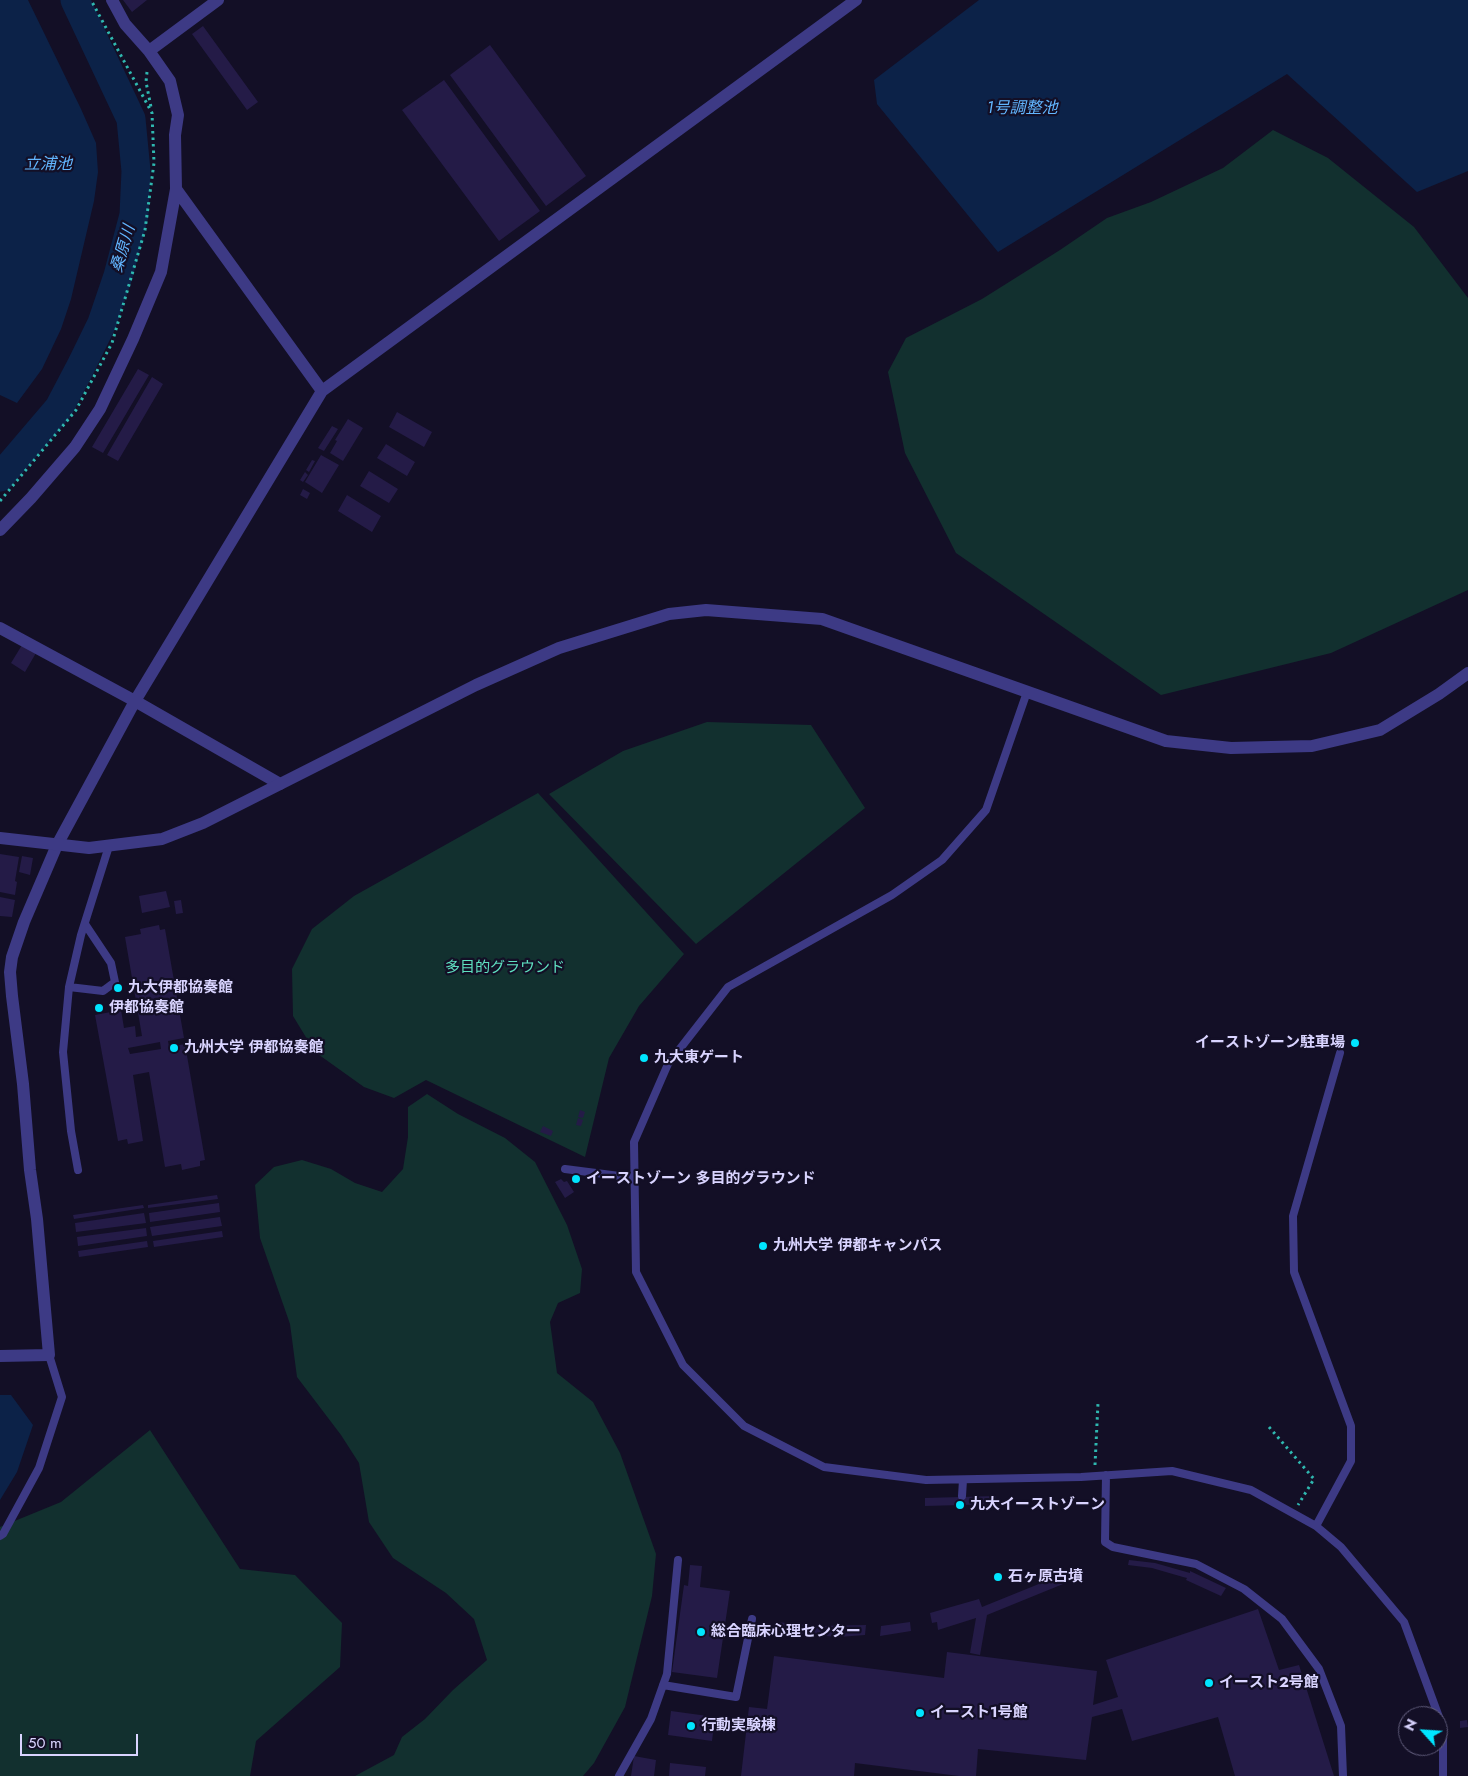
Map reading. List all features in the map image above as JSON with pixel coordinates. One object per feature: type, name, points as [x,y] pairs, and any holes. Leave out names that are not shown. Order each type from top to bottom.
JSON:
[{"type":"street","points":[[0,530],[31,498],[74,447],[100,409],[137,332],[161,272],[176,189],[175,135],[178,115],[170,81],[149,51],[125,24],[112,0]]},
{"type":"street","points":[[149,51],[218,0]]},
{"type":"street","points":[[0,1356],[49,1355],[38,1219],[30,1170],[23,1084],[10,972],[12,957],[24,922],[57,845],[135,701],[322,391],[856,0]]},
{"type":"street","points":[[176,189],[322,391]]},
{"type":"street","points":[[0,838],[89,848],[162,839],[203,824],[476,685],[559,648],[669,614],[706,610],[822,620],[1166,741],[1232,748],[1312,746],[1380,730],[1439,694],[1468,673]]},
{"type":"street","points":[[0,628],[135,701],[280,784]]},
{"type":"lane","points":[[1027,692],[986,810],[942,860],[892,895],[728,987],[668,1064],[634,1142],[636,1272],[683,1365],[744,1426],[824,1467],[926,1480],[1106,1476],[1172,1471],[1251,1490],[1316,1526],[1341,1547],[1404,1622],[1443,1728],[1444,1776]]},
{"type":"lane","points":[[78,1170],[71,1131],[63,1052],[69,987],[85,924],[109,846]]},
{"type":"lane","points":[[69,987],[103,991],[115,982],[111,963],[85,924]]},
{"type":"lane","points":[[1316,1526],[1351,1461],[1351,1426],[1294,1272],[1293,1216],[1340,1053]]},
{"type":"lane","points":[[565,1169],[635,1178]]},
{"type":"lane","points":[[0,1536],[3,1534],[39,1468],[62,1397],[49,1355]]},
{"type":"lane","points":[[1106,1476],[1106,1542],[1113,1548],[1196,1564],[1244,1589],[1282,1619],[1319,1669],[1341,1726],[1344,1776]]},
{"type":"lane","points":[[962,1496],[963,1480]]},
{"type":"lane","points":[[619,1776],[651,1719],[667,1674],[678,1560]]},
{"type":"lane","points":[[663,1685],[736,1697],[752,1619]]},
{"type":"path","points":[[91,0],[152,112]]},
{"type":"path","points":[[0,501],[76,410],[112,343],[145,230],[154,163],[152,112],[146,82],[149,51]]},
{"type":"path","points":[[1094,1476],[1098,1403]]},
{"type":"path","points":[[1269,1427],[1314,1479],[1294,1513]]},
{"type":"green space","points":[[1273,130],[1328,158],[1414,227],[1468,298],[1468,590],[1331,653],[1161,695],[956,553],[905,453],[888,372],[906,338],[982,299],[1107,218],[1151,202],[1223,168]]},
{"type":"green space","points":[[707,722],[811,725],[865,808],[696,944],[549,794],[623,751]]},
{"type":"green space","name":"多目的グラウンド","points":[[538,793],[684,954],[639,1006],[609,1058],[585,1157],[426,1080],[394,1098],[364,1087],[315,1052],[293,1016],[292,969],[312,929],[354,896]]},
{"type":"green space","points":[[427,1094],[458,1114],[505,1138],[535,1162],[567,1225],[582,1269],[580,1293],[558,1303],[550,1322],[557,1373],[593,1402],[620,1453],[656,1554],[652,1596],[625,1707],[594,1763],[583,1776],[355,1776],[394,1755],[402,1737],[425,1719],[453,1690],[487,1660],[474,1619],[446,1593],[393,1558],[369,1522],[359,1463],[341,1435],[297,1377],[290,1324],[260,1238],[255,1185],[274,1167],[302,1160],[331,1169],[355,1183],[382,1192],[403,1169],[408,1137],[408,1107]]},
{"type":"green space","points":[[150,1430],[240,1569],[295,1575],[342,1623],[340,1667],[256,1741],[250,1776],[0,1776],[0,1527],[61,1502]]},
{"type":"water","name":"立浦池","points":[[0,0],[28,0],[96,143],[98,172],[94,201],[71,299],[61,329],[42,369],[17,403],[0,395]]},
{"type":"water","name":"1号調整池","points":[[979,0],[1468,0],[1468,171],[1417,192],[1287,74],[998,252],[877,104],[874,80]]},
{"type":"water","points":[[0,1395],[11,1395],[33,1425],[17,1472],[0,1500]]},
{"type":"building","points":[[123,0],[147,0],[132,12]]},
{"type":"building","points":[[203,26],[258,102],[247,110],[192,34]]},
{"type":"building","points":[[490,45],[586,176],[546,206],[450,75]]},
{"type":"building","points":[[444,80],[540,211],[499,241],[402,110]]},
{"type":"building","points":[[138,369],[149,375],[103,453],[92,447]]},
{"type":"building","points":[[152,377],[163,384],[118,461],[107,455]]},
{"type":"building","points":[[397,412],[432,432],[424,447],[389,427]]},
{"type":"building","points":[[348,419],[363,428],[343,461],[330,453],[337,441],[335,440]]},
{"type":"building","points":[[332,426],[338,429],[324,451],[318,448]]},
{"type":"building","points":[[386,444],[415,462],[407,476],[377,458]]},
{"type":"building","points":[[321,455],[339,465],[322,493],[305,482]]},
{"type":"building","points":[[312,460],[315,461],[309,472],[306,470]]},
{"type":"building","points":[[369,471],[398,489],[389,503],[360,486]]},
{"type":"building","points":[[305,472],[308,475],[303,482],[300,480]]},
{"type":"building","points":[[303,489],[310,493],[307,499],[300,495]]},
{"type":"building","points":[[347,495],[381,516],[372,532],[338,511]]},
{"type":"building","points":[[22,645],[36,653],[25,672],[11,663]]},
{"type":"building","points":[[0,854],[19,857],[15,895],[0,892]]},
{"type":"building","points":[[22,856],[33,858],[30,875],[19,872]]},
{"type":"building","points":[[166,891],[170,907],[142,913],[139,896]]},
{"type":"building","points":[[0,897],[15,900],[12,917],[0,916]]},
{"type":"building","points":[[181,900],[183,913],[176,914],[174,901]]},
{"type":"building","name":"九州大学 伊都協奏館","points":[[159,925],[160,930],[165,929],[184,1038],[168,1041],[169,1047],[185,1044],[205,1160],[200,1161],[200,1166],[182,1170],[181,1164],[165,1167],[149,1072],[133,1075],[143,1141],[128,1144],[127,1139],[118,1141],[95,1015],[121,1010],[124,1028],[135,1026],[136,1037],[142,1036],[125,937],[141,934],[140,929]],"holes":[[[160,1042],[161,1049],[130,1054],[128,1048]]]},
{"type":"building","points":[[580,1110],[585,1112],[583,1118],[578,1117]]},
{"type":"building","points":[[578,1118],[583,1120],[581,1126],[576,1125]]},
{"type":"building","points":[[543,1126],[553,1131],[551,1136],[540,1132]]},
{"type":"building","points":[[561,1179],[564,1182],[567,1181],[574,1192],[565,1198],[555,1182]]},
{"type":"building","points":[[217,1195],[218,1199],[148,1208],[148,1205]]},
{"type":"building","points":[[219,1203],[220,1212],[150,1222],[149,1213]]},
{"type":"building","points":[[143,1205],[144,1208],[74,1219],[73,1215]]},
{"type":"building","points":[[144,1213],[146,1223],[76,1232],[75,1223]]},
{"type":"building","points":[[220,1217],[222,1226],[152,1236],[150,1227]]},
{"type":"building","points":[[146,1228],[147,1236],[78,1246],[77,1237]]},
{"type":"building","points":[[222,1231],[223,1237],[154,1247],[153,1241]]},
{"type":"building","points":[[147,1241],[148,1247],[79,1257],[78,1251]]},
{"type":"building","points":[[996,1496],[996,1504],[925,1506],[925,1498]]},
{"type":"building","points":[[1129,1560],[1155,1563],[1190,1573],[1190,1571],[1226,1588],[1221,1596],[1186,1580],[1187,1578],[1152,1568],[1128,1565]]},
{"type":"building","name":"総合臨床心理センター","points":[[690,1565],[702,1566],[700,1587],[730,1591],[717,1678],[672,1672],[684,1585],[688,1586]]},
{"type":"building","points":[[1066,1573],[1068,1582],[987,1615],[980,1655],[970,1653],[976,1618],[938,1630],[937,1622],[932,1623],[930,1613],[979,1599],[982,1607]]},
{"type":"building","name":"イースト1号館","points":[[1258,1609],[1279,1670],[1299,1665],[1334,1776],[1235,1776],[1218,1717],[1132,1741],[1122,1709],[1092,1717],[1086,1760],[978,1749],[976,1776],[959,1776],[855,1763],[854,1776],[741,1776],[749,1707],[767,1709],[774,1656],[944,1678],[947,1652],[1097,1671],[1093,1705],[1118,1697],[1106,1660]]},
{"type":"building","points":[[776,1622],[819,1626],[866,1625],[865,1635],[839,1637],[775,1632]]},
{"type":"building","points":[[910,1622],[911,1631],[880,1636],[881,1626]]},
{"type":"building","name":"行動実験棟","points":[[671,1711],[715,1717],[712,1741],[668,1735]]},
{"type":"building","points":[[1467,1720],[1468,1727],[1460,1728],[1460,1721]]},
{"type":"building","points":[[634,1756],[656,1760],[654,1776],[631,1776]]},
{"type":"building","points":[[670,1763],[706,1767],[705,1776],[669,1776]]},
{"type":"waterway","name":"桑原川","points":[[0,477],[59,408],[81,366],[102,323],[118,276],[134,215],[136,171],[131,119],[75,0]]},
{"type":"place","name":"九大伊都協奏館","points":[[118,988]]},
{"type":"place","name":"伊都協奏館","points":[[99,1008]]},
{"type":"place","name":"イーストゾーン駐車場","points":[[1355,1043]]},
{"type":"place","name":"九州大学 伊都協奏館","points":[[174,1048]]},
{"type":"place","name":"九大東ゲート","points":[[644,1058]]},
{"type":"place","name":"イーストゾーン 多目的グラウンド","points":[[576,1179]]},
{"type":"place","name":"九州大学 伊都キャンパス","points":[[763,1246]]},
{"type":"place","name":"九大イーストゾーン","points":[[960,1505]]},
{"type":"place","name":"石ヶ原古墳","points":[[998,1577]]},
{"type":"place","name":"総合臨床心理センター","points":[[701,1632]]},
{"type":"place","name":"イースト2号館","points":[[1209,1683]]},
{"type":"place","name":"イースト1号館","points":[[920,1713]]},
{"type":"place","name":"行動実験棟","points":[[691,1726]]}]
